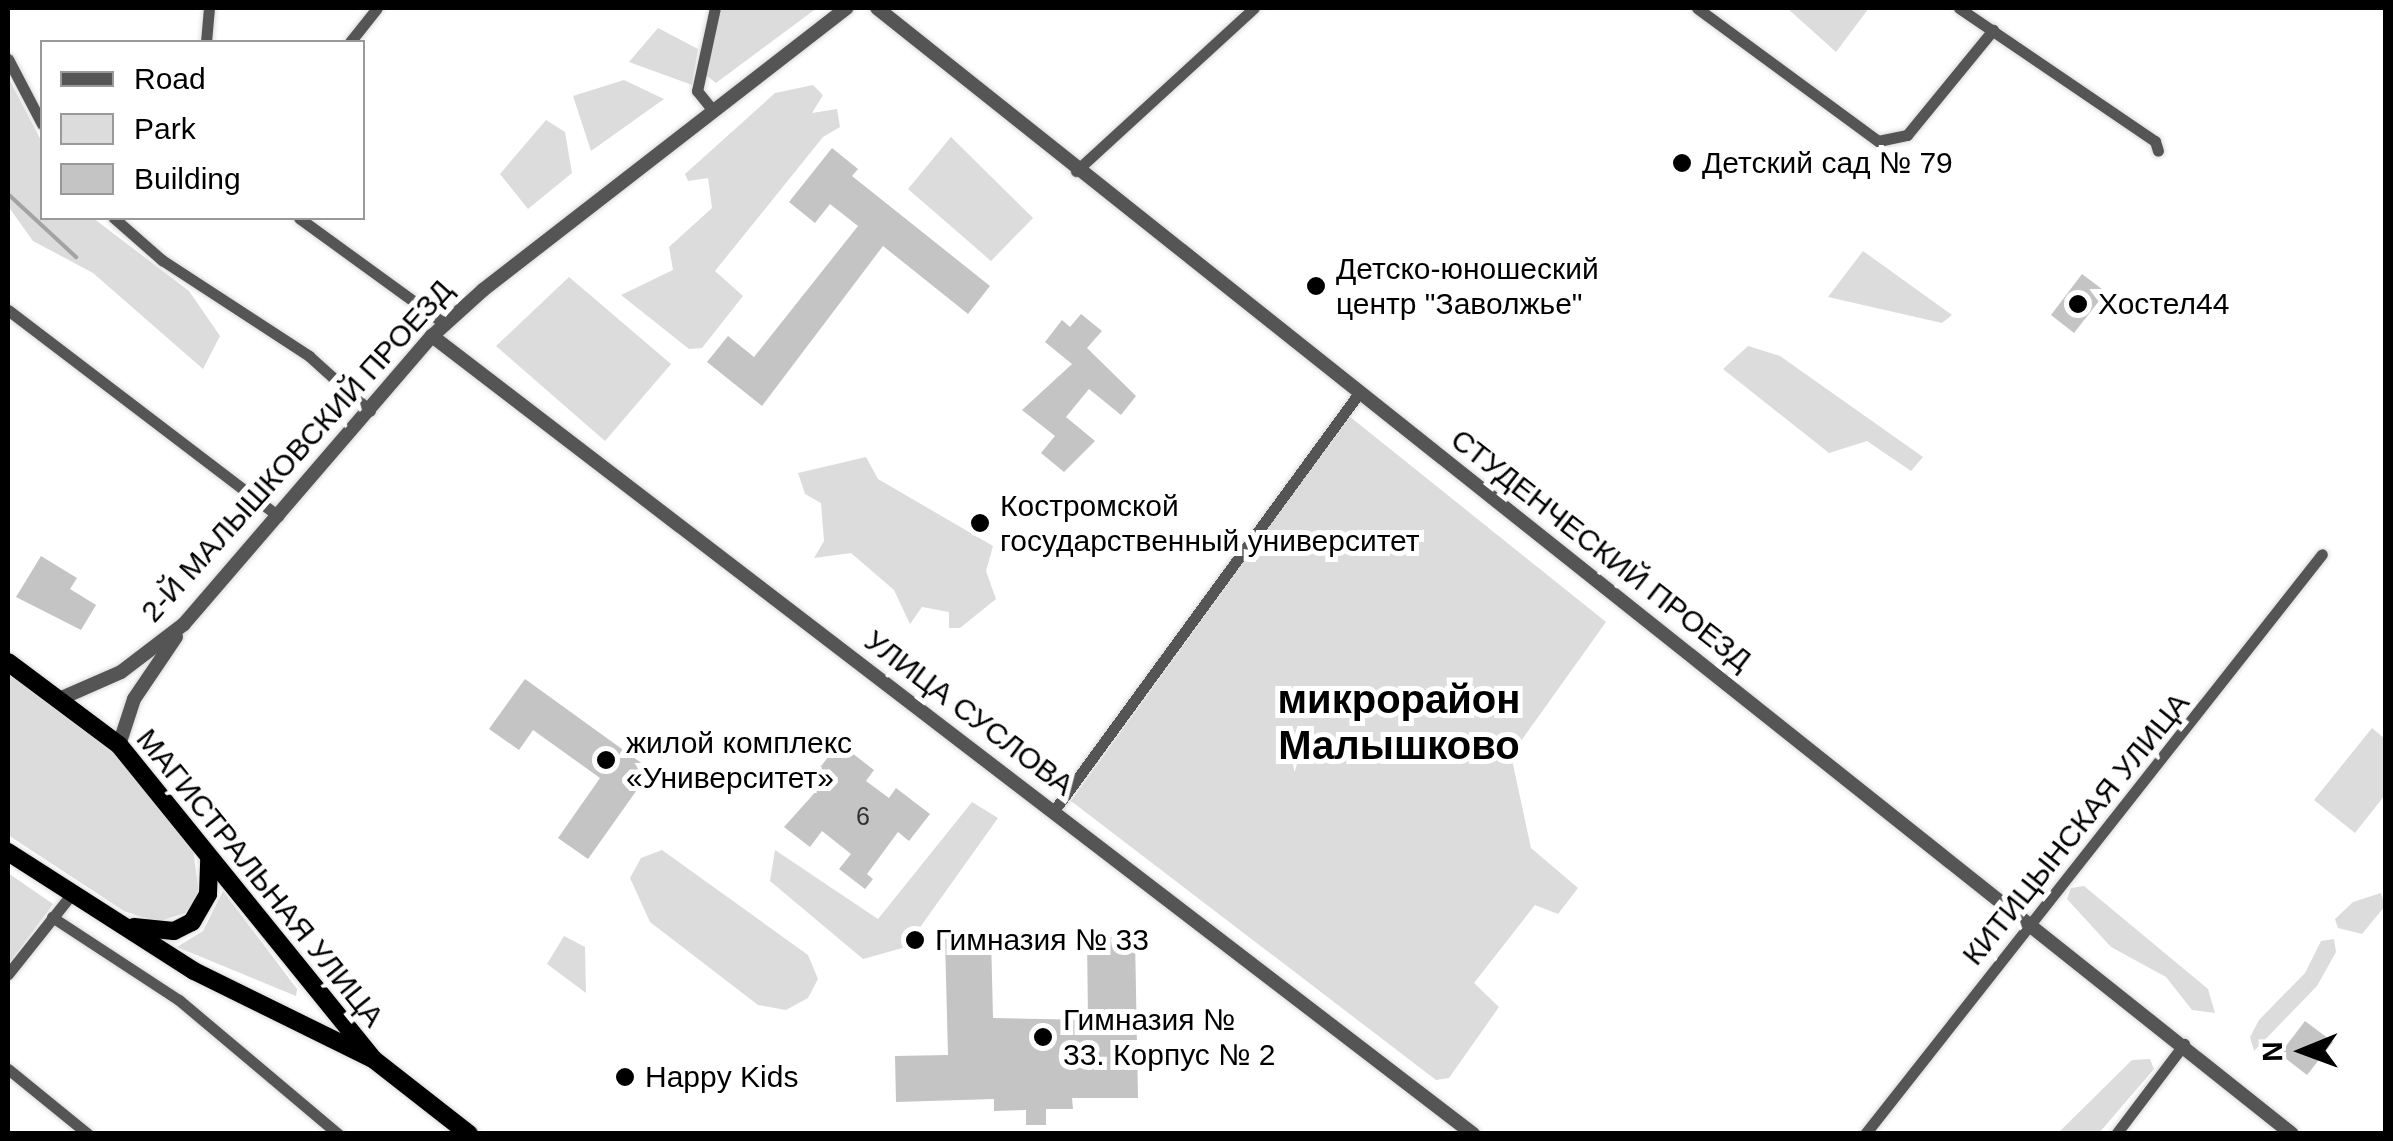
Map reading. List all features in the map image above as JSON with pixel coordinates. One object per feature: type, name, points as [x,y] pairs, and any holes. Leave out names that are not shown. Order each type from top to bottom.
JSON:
[{"type":"highway","name":"МАГИСТРАЛЬНАЯ УЛИЦА","points":[[8,662],[64,697],[119,745],[373,1059],[468,1134]]},
{"type":"highway","name":"МАГИСТРАЛЬНАЯ УЛИЦА","points":[[8,852],[70,896],[194,972],[373,1059]]},
{"type":"highway","points":[[120,924],[158,932],[192,922],[208,894],[209,859]]},
{"type":"street","points":[[206,40],[209,8]]},
{"type":"street","points":[[352,40],[377,8]]},
{"type":"street","points":[[710,108],[697,90],[715,8]]},
{"type":"street","name":"2-Й МАЛЫШКОВСКИЙ ПРОЕЗД","points":[[64,697],[122,672],[184,624],[445,324],[710,108],[847,8]]},
{"type":"street","name":"СТУДЕНЧЕСКИЙ ПРОЕЗД","points":[[877,8],[1076,171],[2184,1044],[2292,1134]]},
{"type":"street","points":[[1076,171],[1254,8]]},
{"type":"street","points":[[1698,8],[1866,138],[1907,135],[1993,30]]},
{"type":"street","points":[[1959,8],[2155,141],[2158,150]]},
{"type":"street","points":[[8,59],[40,120]]},
{"type":"street","points":[[116,220],[162,260],[309,356],[370,411]]},
{"type":"street","points":[[302,220],[445,324]]},
{"type":"street","points":[[8,310],[278,516]]},
{"type":"street","name":"УЛИЦА СУСЛОВА","points":[[432,336],[1473,1134]]},
{"type":"street","points":[[1053,812],[1359,392]]},
{"type":"street","name":"КИТИЦЫНСКАЯ УЛИЦА","points":[[1866,1134],[2322,554]]},
{"type":"street","points":[[119,745],[134,699],[184,624]]},
{"type":"street","points":[[8,974],[70,896]]},
{"type":"street","points":[[52,918],[179,1000],[338,1134]]},
{"type":"street","points":[[2116,1134],[2184,1044]]},
{"type":"street","points":[[8,1070],[88,1134]]},
{"type":"green space","points":[[720,8],[817,8],[716,83],[706,75]]},
{"type":"green space","points":[[1787,8],[1869,8],[1836,52]]},
{"type":"green space","points":[[658,28],[698,49],[692,85],[629,62]]},
{"type":"green space","points":[[8,77],[40,138],[40,220],[96,220],[189,291],[220,336],[203,369],[93,273],[33,241],[8,206]]},
{"type":"green space","points":[[624,80],[664,99],[591,151],[573,96]]},
{"type":"green space","points":[[813,85],[823,95],[812,113],[837,109],[840,127],[823,137],[715,271],[743,296],[702,348],[689,349],[621,295],[673,270],[669,247],[712,208],[708,178],[688,181],[685,174],[775,93]]},
{"type":"green space","points":[[546,120],[565,132],[572,173],[528,209],[500,174]]},
{"type":"green space","points":[[951,137],[1033,218],[991,261],[908,189]]},
{"type":"green space","points":[[1863,251],[1952,315],[1942,323],[1828,297]]},
{"type":"green space","points":[[569,277],[671,364],[605,441],[496,346]]},
{"type":"green space","points":[[1748,346],[1780,356],[1923,457],[1911,471],[1867,441],[1829,453],[1723,369]]},
{"type":"green space","points":[[1349,416],[1606,622],[1511,755],[1531,848],[1578,888],[1558,914],[1535,905],[1474,983],[1499,1007],[1449,1078],[1436,1080],[1071,801]]},
{"type":"green space","points":[[866,457],[878,479],[993,546],[986,571],[996,599],[960,628],[949,628],[949,612],[922,607],[910,624],[894,590],[851,553],[814,558],[824,541],[821,503],[805,494],[798,473]]},
{"type":"green space","points":[[8,673],[118,756],[193,849],[199,895],[185,913],[157,922],[124,911],[8,835]]},
{"type":"green space","points":[[2372,728],[2385,739],[2385,795],[2355,833],[2314,800]]},
{"type":"green space","points":[[972,802],[998,818],[906,947],[863,959],[770,881],[775,850],[878,919]]},
{"type":"green space","points":[[662,850],[808,955],[818,979],[808,998],[786,1010],[758,1005],[650,922],[630,878],[641,858]]},
{"type":"green space","points":[[8,873],[53,904],[8,965]]},
{"type":"green space","points":[[2084,886],[2208,989],[2215,1013],[2192,1010],[2166,977],[2111,947],[2067,899],[2071,888]]},
{"type":"green space","points":[[223,891],[297,989],[296,996],[177,947],[203,931]]},
{"type":"green space","points":[[2381,893],[2385,906],[2362,934],[2338,928],[2335,919],[2353,902]]},
{"type":"green space","points":[[564,936],[585,947],[586,993],[547,964]]},
{"type":"green space","points":[[2334,939],[2336,952],[2317,986],[2254,1051],[2250,1037],[2259,1020],[2305,973],[2321,941]]},
{"type":"green space","points":[[2150,1059],[2154,1069],[2099,1133],[2058,1133],[2132,1060]]},
{"type":"building","points":[[832,148],[858,169],[852,176],[990,286],[968,314],[883,246],[762,406],[707,362],[728,336],[754,357],[858,226],[830,204],[815,223],[789,202]]},
{"type":"building","name":"Хостел44","points":[[2082,274],[2106,292],[2074,333],[2051,315]]},
{"type":"building","points":[[1081,314],[1102,331],[1087,348],[1136,396],[1121,415],[1089,389],[1066,417],[1095,441],[1064,472],[1041,453],[1055,436],[1022,410],[1072,364],[1045,342],[1062,320],[1070,327]]},
{"type":"building","points":[[41,556],[77,578],[70,589],[96,605],[81,630],[16,597]]},
{"type":"building","name":"жилой комплекс «Университет»","points":[[525,679],[651,770],[588,859],[558,838],[600,778],[533,730],[519,750],[489,729]]},
{"type":"building","points":[[839,743],[874,770],[866,781],[889,798],[896,788],[930,814],[909,841],[898,832],[867,874],[873,879],[865,889],[839,869],[851,854],[822,831],[810,847],[784,827],[828,778],[818,770]]},
{"type":"building","name":"Гимназия № 33. Корпус № 2","points":[[991,937],[993,1018],[1088,1020],[1087,937],[1135,937],[1138,1098],[1072,1098],[1073,1109],[1046,1109],[1046,1125],[1026,1125],[1026,1110],[994,1111],[994,1099],[896,1102],[895,1056],[948,1055],[945,939]]},
{"type":"building","points":[[2305,1021],[2333,1042],[2307,1075],[2280,1054]]},
{"type":"waterway","points":[[8,194],[76,257]]},
{"type":"place","name":"Детский сад № 79","points":[[1682,163]]},
{"type":"place","name":"Детско-юношеский центр \"Заволжье\"","points":[[1316,286]]},
{"type":"place","name":"Хостел44","points":[[2078,304]]},
{"type":"place","name":"Костромской государственный университет","points":[[980,523]]},
{"type":"place","name":"жилой комплекс «Университет»","points":[[606,760]]},
{"type":"place","name":"Гимназия № 33","points":[[915,940]]},
{"type":"place","name":"Гимназия № 33. Корпус № 2","points":[[1043,1037]]},
{"type":"place","name":"Happy Kids","points":[[625,1077]]},
{"type":"district","name":"микрорайон Малышково","points":[[1399,722]]}]
